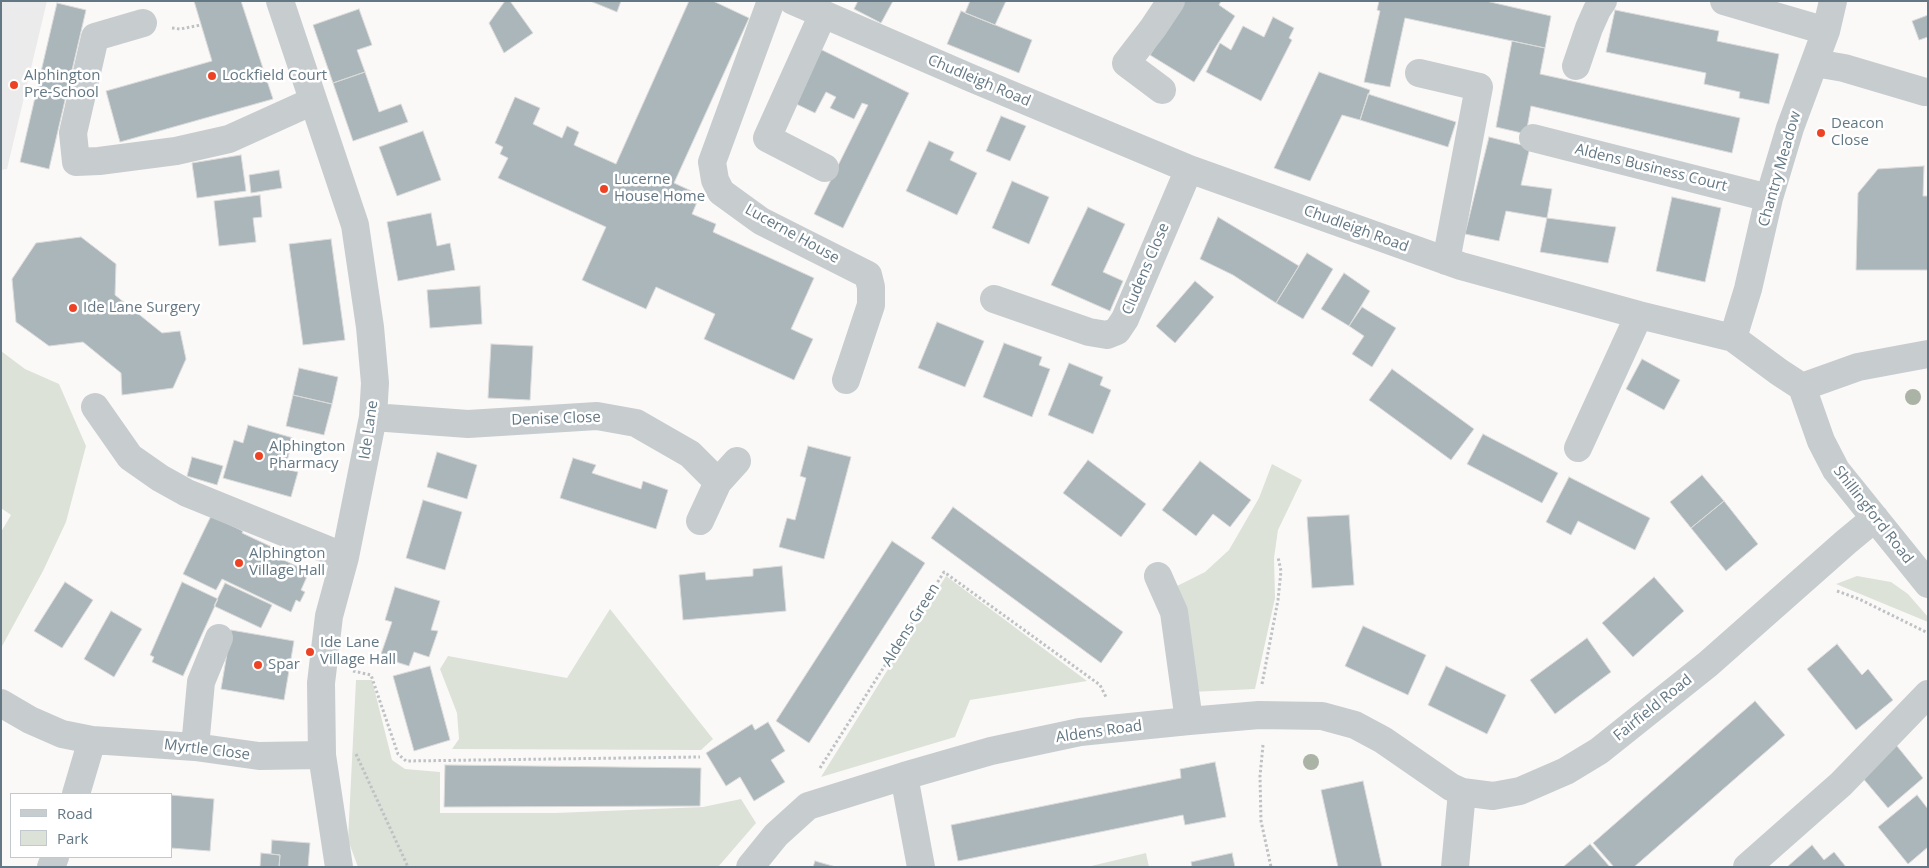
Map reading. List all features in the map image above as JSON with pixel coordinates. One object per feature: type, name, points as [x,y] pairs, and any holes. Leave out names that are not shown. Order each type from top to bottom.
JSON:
[{"type":"street","name":"Ide Lane","points":[[280,1],[354,225],[370,327],[375,383],[373,417],[345,557],[329,616],[321,683],[322,755],[339,867]]},
{"type":"street","name":"Lucerne House","points":[[771,1],[712,162],[715,180],[721,192],[760,221],[868,275],[871,287],[871,305],[846,380]]},
{"type":"street","name":"Chudleigh Road","points":[[793,1],[1189,169],[1446,260],[1639,315],[1733,338],[1778,372],[1802,387]]},
{"type":"street","points":[[1162,90],[1126,63],[1171,1]]},
{"type":"street","points":[[1576,66],[1588,28],[1603,1]]},
{"type":"street","points":[[1724,1],[1826,31]]},
{"type":"street","name":"Chantry Meadow","points":[[1733,338],[1748,289],[1769,198],[1790,128],[1826,31],[1833,1]]},
{"type":"street","points":[[823,14],[767,138],[825,168]]},
{"type":"street","points":[[143,22],[95,37],[73,133],[76,162],[99,161],[176,151],[229,139],[313,101]]},
{"type":"street","points":[[1815,63],[1844,68],[1925,92]]},
{"type":"street","points":[[1419,73],[1479,87],[1446,260]]},
{"type":"street","name":"Aldens Business Court","points":[[1532,138],[1769,198]]},
{"type":"street","name":"Cludens Close","points":[[994,298],[1089,332],[1108,335],[1117,331],[1125,319],[1189,169]]},
{"type":"street","points":[[1578,448],[1639,315]]},
{"type":"street","points":[[1802,387],[1858,367],[1928,354]]},
{"type":"street","name":"Shillingford Road","points":[[1802,387],[1821,441],[1836,470],[1928,584]]},
{"type":"street","points":[[95,407],[130,457],[160,478],[187,493],[345,557]]},
{"type":"street","name":"Denise Close","points":[[373,417],[468,424],[597,416],[636,423],[690,454],[718,482]]},
{"type":"street","points":[[700,521],[718,482],[737,462]]},
{"type":"street","name":"Fairfield Road","points":[[1462,792],[1492,796],[1520,792],[1566,772],[1599,751],[1708,664],[1846,542],[1876,518]]},
{"type":"street","points":[[1158,576],[1174,612],[1189,721]]},
{"type":"street","points":[[195,747],[201,682],[219,638]]},
{"type":"street","points":[[1747,867],[1841,784],[1928,694]]},
{"type":"street","name":"Myrtle Close","points":[[1,703],[30,720],[62,734],[92,740],[195,747],[260,756],[322,755]]},
{"type":"street","name":"Aldens Road","points":[[750,867],[776,835],[808,806],[991,751],[1080,732],[1259,715],[1322,716],[1355,725],[1383,740],[1445,784],[1462,792]]},
{"type":"street","points":[[76,793],[92,740]]},
{"type":"street","points":[[904,776],[921,867]]},
{"type":"street","points":[[1455,867],[1462,792]]},
{"type":"path","points":[[1271,867],[1261,821],[1260,776],[1264,740],[1259,715],[1262,687],[1278,600],[1281,571],[1278,557]]},
{"type":"path","name":"Aldens Green","points":[[808,806],[804,794],[944,572],[1100,685],[1113,709],[1115,729]]},
{"type":"path","points":[[1829,588],[1859,599],[1928,632]]},
{"type":"path","points":[[327,639],[350,656],[350,671],[371,675],[398,754],[406,760],[700,757]]},
{"type":"path","points":[[354,751],[408,867]]},
{"type":"shaded area","name":"Alphington Pre-School","points":[[1,1],[47,1],[7,169],[1,170]]},
{"type":"green space","points":[[1,351],[25,369],[59,384],[86,446],[66,522],[43,571],[1,648],[1,532],[11,515],[1,508]]},
{"type":"green space","points":[[1272,464],[1302,480],[1278,530],[1274,558],[1275,598],[1255,689],[1191,692],[1177,586],[1205,572],[1229,550],[1259,498]]},
{"type":"green space","points":[[946,576],[1087,681],[970,700],[955,737],[821,777]]},
{"type":"green space","points":[[1857,576],[1891,582],[1908,594],[1928,617],[1928,622],[1836,584]]},
{"type":"green space","points":[[610,609],[713,739],[701,750],[452,749],[459,739],[457,713],[440,669],[448,656],[567,678]]},
{"type":"green space","points":[[356,680],[372,680],[392,760],[405,769],[440,772],[440,813],[555,813],[703,807],[741,799],[756,823],[718,867],[358,867],[348,840]]},
{"type":"green space","points":[[1146,853],[1149,867],[1087,867]]},
{"type":"building","name":"Lockfield Court","points":[[194,1],[241,1],[273,99],[120,142],[106,91],[212,61]]},
{"type":"building","points":[[505,1],[510,1],[533,33],[504,53],[489,23]]},
{"type":"building","points":[[590,1],[621,1],[617,12]]},
{"type":"building","name":"Lucerne House Home","points":[[689,1],[713,1],[749,18],[674,183],[700,195],[692,214],[716,224],[713,232],[814,278],[791,329],[813,339],[794,380],[704,339],[715,314],[656,287],[646,309],[582,280],[606,227],[498,178],[508,158],[500,154],[503,147],[495,143],[515,97],[540,108],[533,124],[562,138],[567,126],[579,132],[574,145],[616,164]]},
{"type":"building","points":[[858,1],[893,1],[881,23],[854,9]]},
{"type":"building","points":[[970,1],[1006,1],[995,25],[965,13]]},
{"type":"building","points":[[1184,1],[1221,1],[1219,5],[1235,16],[1194,82],[1150,55]]},
{"type":"building","points":[[1379,1],[1486,1],[1551,16],[1545,48],[1405,18],[1390,87],[1364,82],[1380,11],[1377,10]]},
{"type":"building","points":[[57,3],[86,10],[49,169],[20,162]]},
{"type":"building","points":[[359,9],[372,45],[357,50],[365,72],[333,83],[313,25]]},
{"type":"building","points":[[1615,10],[1719,31],[1717,41],[1779,54],[1769,104],[1739,98],[1740,92],[1704,84],[1706,73],[1606,52]]},
{"type":"building","points":[[961,11],[1032,40],[1019,73],[947,44]]},
{"type":"building","points":[[1928,15],[1928,37],[1919,40],[1912,21]]},
{"type":"building","points":[[1273,17],[1294,28],[1289,38],[1292,40],[1261,101],[1206,72],[1220,43],[1231,50],[1243,26],[1264,37]]},
{"type":"building","points":[[1512,41],[1545,48],[1540,74],[1740,118],[1732,153],[1531,106],[1526,134],[1496,127]]},
{"type":"building","points":[[816,47],[909,93],[843,228],[814,214],[868,105],[862,103],[854,119],[830,108],[836,97],[826,92],[815,113],[790,101]]},
{"type":"building","points":[[365,72],[379,112],[401,104],[408,122],[353,141],[333,83]]},
{"type":"building","points":[[1319,72],[1370,90],[1360,120],[1342,115],[1310,181],[1274,168]]},
{"type":"building","points":[[1368,94],[1456,122],[1448,147],[1360,120]]},
{"type":"building","points":[[1001,116],[1026,126],[1010,161],[986,151]]},
{"type":"building","points":[[423,131],[441,180],[397,196],[379,147]]},
{"type":"building","points":[[1489,137],[1530,147],[1521,185],[1552,189],[1547,218],[1506,211],[1499,241],[1465,234]]},
{"type":"building","points":[[929,141],[954,152],[950,160],[977,173],[957,215],[906,191]]},
{"type":"building","points":[[241,155],[246,191],[197,198],[192,163]]},
{"type":"building","points":[[1924,166],[1923,196],[1928,196],[1928,270],[1856,270],[1858,193],[1878,169]]},
{"type":"building","points":[[279,170],[282,188],[251,193],[249,175]]},
{"type":"building","points":[[1012,181],[1049,197],[1029,244],[992,228]]},
{"type":"building","points":[[260,195],[262,217],[253,218],[256,242],[219,246],[214,201]]},
{"type":"building","points":[[1672,197],[1721,208],[1705,282],[1656,271]]},
{"type":"building","points":[[1088,207],[1125,224],[1103,272],[1123,281],[1110,311],[1051,285]]},
{"type":"building","points":[[431,213],[437,246],[450,243],[455,270],[398,281],[387,222]]},
{"type":"building","points":[[1218,217],[1299,266],[1276,303],[1233,275],[1200,259]]},
{"type":"building","points":[[1547,218],[1616,227],[1608,263],[1540,252]]},
{"type":"building","name":"Ide Lane Surgery","points":[[81,237],[116,264],[115,295],[162,333],[180,331],[186,359],[173,388],[122,395],[121,373],[83,342],[49,346],[16,322],[12,279],[36,243]]},
{"type":"building","points":[[331,239],[345,340],[303,345],[289,244]]},
{"type":"building","points":[[1307,253],[1333,269],[1303,319],[1276,303]]},
{"type":"building","points":[[1344,273],[1370,291],[1349,326],[1321,309]]},
{"type":"building","points":[[1195,281],[1214,297],[1175,343],[1156,326]]},
{"type":"building","points":[[480,286],[482,324],[430,328],[427,290]]},
{"type":"building","points":[[1362,307],[1396,328],[1372,367],[1352,354],[1364,336],[1349,326]]},
{"type":"building","points":[[937,322],[984,341],[965,387],[918,368]]},
{"type":"building","points":[[1004,343],[1042,357],[1039,365],[1050,369],[1032,417],[983,397]]},
{"type":"building","points":[[491,344],[533,346],[530,400],[488,398]]},
{"type":"building","points":[[1642,359],[1680,380],[1664,410],[1626,389]]},
{"type":"building","points":[[1069,363],[1103,377],[1100,385],[1111,390],[1093,434],[1048,415]]},
{"type":"building","points":[[299,368],[338,377],[332,404],[293,395]]},
{"type":"building","points":[[1392,369],[1474,429],[1451,460],[1369,400]]},
{"type":"building","points":[[293,395],[332,404],[324,435],[286,426]]},
{"type":"building","name":"Alphington Pharmacy","points":[[248,425],[293,438],[285,469],[298,472],[291,497],[223,478],[234,440],[243,443]]},
{"type":"building","points":[[1483,434],[1558,473],[1542,503],[1467,464]]},
{"type":"building","points":[[808,446],[851,457],[824,559],[779,547],[787,518],[795,520],[806,478],[800,476]]},
{"type":"building","points":[[437,452],[477,465],[467,499],[427,487]]},
{"type":"building","points":[[192,457],[223,466],[217,485],[187,476]]},
{"type":"building","points":[[573,458],[596,465],[592,473],[641,489],[643,481],[668,490],[656,529],[560,498]]},
{"type":"building","points":[[1088,460],[1146,504],[1121,537],[1063,493]]},
{"type":"building","points":[[1200,461],[1251,500],[1230,527],[1213,514],[1196,536],[1162,510]]},
{"type":"building","points":[[1702,475],[1724,501],[1691,528],[1670,502]]},
{"type":"building","points":[[1569,477],[1650,518],[1635,550],[1578,521],[1571,535],[1546,522]]},
{"type":"building","points":[[423,500],[462,512],[445,570],[406,558]]},
{"type":"building","points":[[1724,501],[1758,544],[1726,571],[1691,528]]},
{"type":"building","points":[[953,507],[1123,632],[1101,663],[931,538]]},
{"type":"building","points":[[1349,515],[1354,585],[1312,588],[1307,517]]},
{"type":"building","name":"Alphington Village Hall","points":[[211,516],[274,548],[271,554],[309,572],[301,590],[305,592],[300,602],[296,600],[291,612],[222,579],[216,590],[183,574]]},
{"type":"building","points":[[892,541],[925,563],[809,743],[776,721]]},
{"type":"building","points":[[782,566],[786,611],[683,620],[679,575],[705,572],[706,580],[753,576],[753,569]]},
{"type":"building","points":[[1654,577],[1684,611],[1633,657],[1602,623]]},
{"type":"building","points":[[65,582],[93,600],[62,648],[34,631]]},
{"type":"building","points":[[182,582],[218,599],[183,676],[152,662],[154,657],[150,655]]},
{"type":"building","points":[[225,583],[272,605],[261,628],[214,606]]},
{"type":"building","points":[[395,587],[440,601],[431,630],[438,631],[429,657],[414,652],[409,666],[380,657],[392,622],[385,620]]},
{"type":"building","points":[[111,611],[142,629],[114,677],[84,659]]},
{"type":"building","points":[[1363,626],[1426,655],[1408,695],[1345,666]]},
{"type":"building","name":"Spar","points":[[231,630],[294,641],[284,700],[221,689]]},
{"type":"building","points":[[1587,638],[1611,672],[1555,714],[1530,680]]},
{"type":"building","points":[[1837,644],[1862,675],[1868,669],[1893,700],[1856,730],[1807,669]]},
{"type":"building","points":[[430,666],[450,740],[414,751],[393,676]]},
{"type":"building","points":[[1446,666],[1506,695],[1487,734],[1428,705]]},
{"type":"building","points":[[1755,701],[1785,735],[1634,867],[1614,867],[1593,843]]},
{"type":"building","points":[[768,722],[785,751],[771,760],[785,782],[754,801],[740,777],[726,786],[706,753],[752,724],[755,730]]},
{"type":"building","points":[[1892,740],[1923,778],[1888,808],[1856,770]]},
{"type":"building","points":[[1215,762],[1226,817],[1185,825],[1183,815],[958,861],[951,825],[1181,778],[1180,769]]},
{"type":"building","points":[[445,765],[701,768],[700,806],[444,807]]},
{"type":"building","points":[[1363,781],[1382,867],[1338,867],[1321,790]]},
{"type":"building","points":[[172,795],[214,799],[210,851],[172,848]]},
{"type":"building","points":[[1917,795],[1928,809],[1928,847],[1908,864],[1878,827]]},
{"type":"building","points":[[272,840],[310,843],[308,867],[279,867],[280,855],[271,854]]},
{"type":"building","points":[[1590,844],[1610,867],[1563,867]]},
{"type":"building","points":[[1812,845],[1824,860],[1834,852],[1846,867],[1787,867]]},
{"type":"building","points":[[261,853],[280,855],[279,867],[260,867]]},
{"type":"building","points":[[1232,853],[1235,867],[1192,867],[1191,862]]},
{"type":"building","points":[[815,861],[836,867],[813,867]]},
{"type":"place","name":"Lockfield Court","points":[[212,76]]},
{"type":"place","name":"Alphington Pre-School","points":[[14,85]]},
{"type":"place","name":"Deacon Close","points":[[1821,133]]},
{"type":"place","name":"Lucerne House Home","points":[[604,189]]},
{"type":"place","name":"Ide Lane Surgery","points":[[73,308]]},
{"type":"place","name":"Alphington Pharmacy","points":[[259,456]]},
{"type":"place","name":"Alphington Village Hall","points":[[239,563]]},
{"type":"place","name":"Ide Lane Village Hall","points":[[310,652]]},
{"type":"place","name":"Spar","points":[[258,665]]}]
